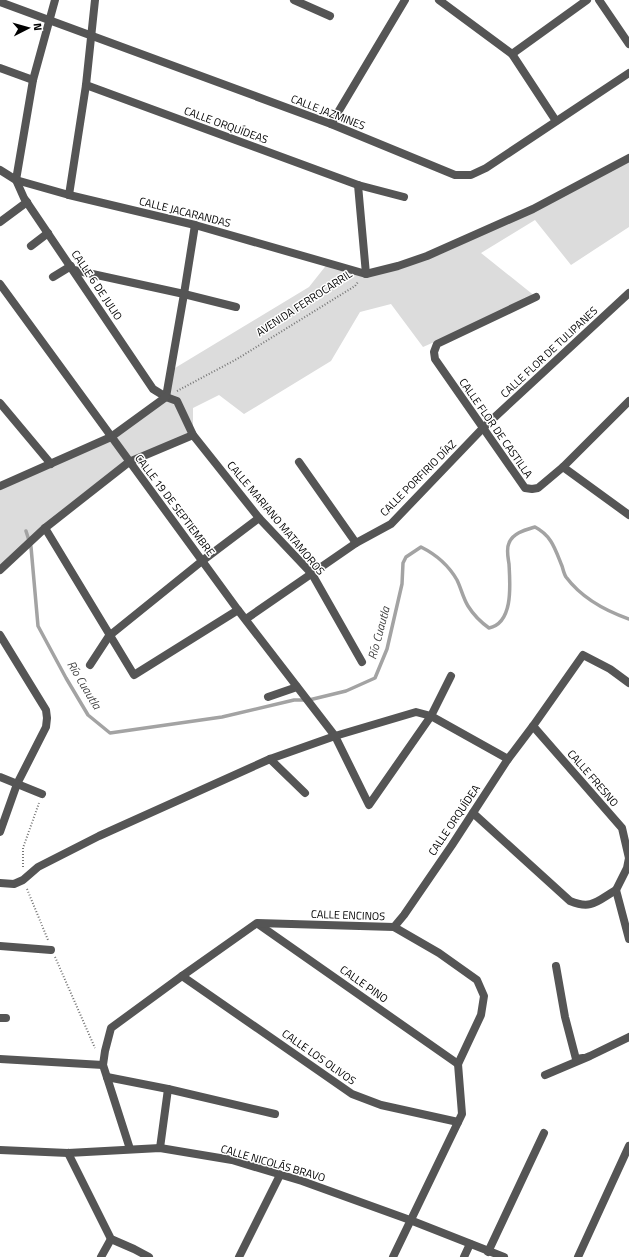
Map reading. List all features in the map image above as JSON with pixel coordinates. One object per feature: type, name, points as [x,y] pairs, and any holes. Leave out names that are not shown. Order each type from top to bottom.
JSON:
[{"type":"street","points":[[16,180],[33,80],[55,0]]},
{"type":"street","points":[[69,195],[86,85],[90,35],[95,0]]},
{"type":"street","points":[[294,0],[330,16]]},
{"type":"street","points":[[331,124],[405,0]]},
{"type":"street","points":[[439,0],[512,54],[556,121]]},
{"type":"street","points":[[512,54],[587,0]]},
{"type":"street","points":[[599,0],[629,44]]},
{"type":"street","name":"CALLE JAZMINES","points":[[0,2],[331,124],[455,175],[470,175],[486,168],[629,73]]},
{"type":"street","points":[[0,68],[33,80]]},
{"type":"street","name":"CALLE ORQUÍDEAS","points":[[86,85],[358,185],[404,197]]},
{"type":"street","name":"AVENIDA FERROCARRIL","points":[[366,274],[398,266],[434,253],[533,209],[629,158]]},
{"type":"street","name":"CALLE JACARANDAS","points":[[0,170],[16,180],[69,195],[195,225],[366,274]]},
{"type":"street","name":"CALLE 6 DE JULIO","points":[[16,180],[27,202],[153,389],[166,397]]},
{"type":"street","points":[[358,185],[366,274]]},
{"type":"street","points":[[0,222],[27,202]]},
{"type":"street","points":[[0,486],[111,437],[166,397],[195,225]]},
{"type":"street","points":[[31,246],[48,233]]},
{"type":"street","points":[[53,278],[72,268],[236,306]]},
{"type":"street","name":"CALLE 19 DE SEPTIEMBRE","points":[[0,284],[238,610],[335,736],[369,805],[430,716]]},
{"type":"street","name":"CALLE FLOR DE TULIPANES","points":[[483,428],[629,293]]},
{"type":"street","name":"CALLE FLOR DE CASTILLA","points":[[536,297],[437,344],[434,352],[435,359],[525,488],[538,488],[563,467]]},
{"type":"street","name":"CALLE MARIANO MATAMOROS","points":[[166,397],[177,401],[193,436],[259,518],[312,574],[362,662]]},
{"type":"street","points":[[629,401],[563,467],[629,515]]},
{"type":"street","points":[[0,403],[50,464]]},
{"type":"street","name":"CALLE PORFIRIO DÍAZ","points":[[246,619],[356,543],[391,524],[483,428]]},
{"type":"street","points":[[0,570],[45,528],[129,462],[193,436]]},
{"type":"street","points":[[299,462],[356,543]]},
{"type":"street","points":[[90,665],[110,636],[202,561],[259,518]]},
{"type":"street","points":[[45,528],[134,674],[238,610]]},
{"type":"street","points":[[0,635],[46,710],[47,718],[46,727],[17,784],[0,832]]},
{"type":"street","name":"CALLE ORQUÍDEA","points":[[394,927],[508,759],[583,655],[610,669],[629,683]]},
{"type":"street","points":[[430,716],[450,676]]},
{"type":"street","points":[[268,697],[297,687]]},
{"type":"street","points":[[0,883],[14,884],[23,880],[38,867],[99,836],[270,759],[335,736],[416,712],[430,716],[508,759]]},
{"type":"street","name":"CALLE FRESNO","points":[[533,726],[622,828],[629,858],[627,868],[616,890]]},
{"type":"street","points":[[270,759],[306,793]]},
{"type":"street","points":[[0,777],[42,794]]},
{"type":"street","points":[[473,812],[570,901],[581,906],[590,905],[616,890],[629,939]]},
{"type":"street","points":[[130,1149],[103,1065],[105,1050],[111,1028],[257,923]]},
{"type":"street","name":"CALLE ENCINOS","points":[[257,923],[394,927],[439,953],[477,980],[484,996],[481,1015],[458,1064],[462,1114],[393,1257]]},
{"type":"street","name":"CALLE PINO","points":[[257,923],[458,1064]]},
{"type":"street","points":[[0,946],[51,950]]},
{"type":"street","points":[[556,966],[565,1017],[576,1059],[583,1058]]},
{"type":"street","name":"CALLE LOS OLIVOS","points":[[182,976],[352,1094],[380,1104],[458,1122]]},
{"type":"street","points":[[545,1075],[629,1037]]},
{"type":"street","points":[[0,1058],[103,1065]]},
{"type":"street","points":[[107,1077],[168,1088],[275,1114]]},
{"type":"street","points":[[160,1148],[168,1088]]},
{"type":"street","points":[[488,1252],[544,1133]]},
{"type":"street","points":[[578,1257],[627,1155],[629,1146]]},
{"type":"street","name":"CALLE NICOLÁS BRAVO","points":[[0,1150],[68,1153],[160,1148],[232,1160],[410,1220],[488,1252],[504,1257]]},
{"type":"street","points":[[68,1153],[111,1240],[149,1257]]},
{"type":"street","points":[[239,1257],[280,1175]]},
{"type":"street","points":[[101,1257],[111,1240]]},
{"type":"street","points":[[464,1257],[470,1244]]},
{"type":"path","name":"AVENIDA FERROCARRIL","points":[[166,397],[237,358],[355,286],[366,274]]},
{"type":"path","points":[[42,794],[23,848],[23,880],[51,950],[103,1065]]},
{"type":"shaded area","points":[[629,157],[629,227],[571,265],[535,220],[481,253],[536,297],[423,347],[391,304],[360,312],[331,361],[244,414],[219,395],[193,408],[193,435],[129,462],[0,570],[0,486],[111,437],[166,397],[170,371],[309,287],[328,263],[366,274],[398,266],[562,194]]},
{"type":"waterway","name":"Río Cuautla","points":[[26,531],[31,547],[38,626],[88,715],[110,733],[222,717],[294,700],[309,700],[346,691],[375,678],[387,649],[402,584],[403,563],[406,557],[421,547],[446,565],[457,580],[465,600],[472,612],[489,628],[497,625],[503,619],[507,611],[510,591],[507,550],[508,545],[516,534],[535,527],[549,539],[557,554],[565,576],[579,591],[594,602],[629,619]]}]
